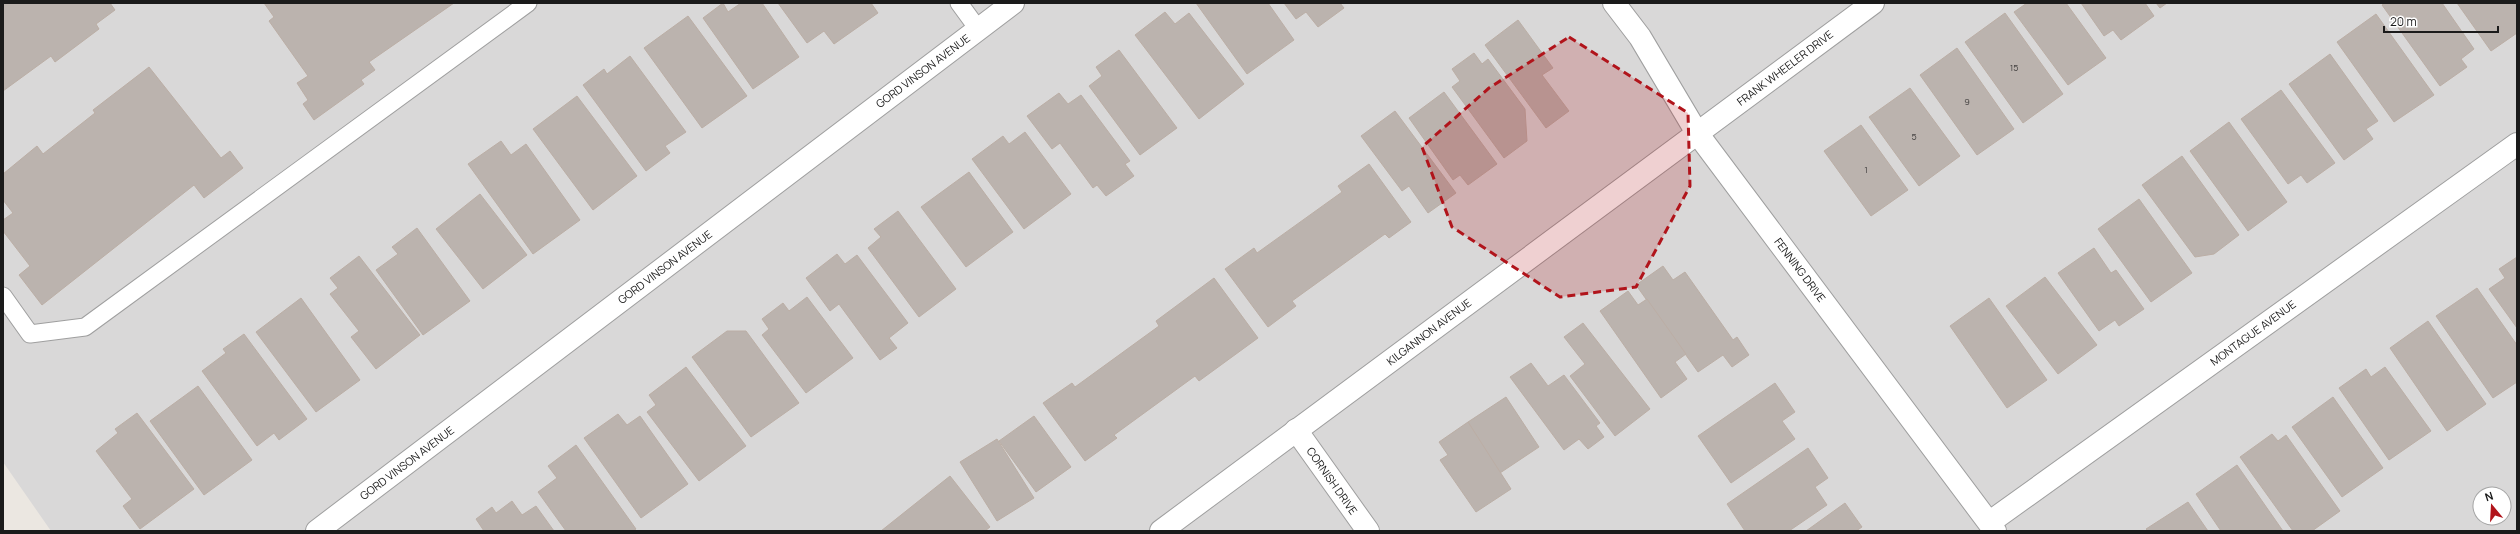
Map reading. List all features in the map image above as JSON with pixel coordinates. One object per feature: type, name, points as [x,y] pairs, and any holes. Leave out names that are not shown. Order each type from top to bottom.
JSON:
[{"type":"street","name":"GORD VINSON AVENUE","points":[[317,531],[1013,3]]},
{"type":"street","name":"FENNING DRIVE","points":[[1614,3],[1640,37],[1697,134],[1992,526]]},
{"type":"street","name":"FRANK WHEELER DRIVE","points":[[1697,134],[1873,3]]},
{"type":"street","name":"KILGANNON AVENUE","points":[[1161,531],[1697,134]]},
{"type":"street","name":"MONTAGUE AVENUE","points":[[1992,526],[2517,144]]},
{"type":"street","name":"CORNISH DRIVE","points":[[1296,430],[1368,531]]},
{"type":"lane","points":[[3,296],[30,334],[85,327],[528,3]]},
{"type":"lane","points":[[959,3],[978,29]]},
{"type":"highlighted area","points":[[1569,37],[1688,113],[1690,186],[1636,287],[1560,297],[1452,227],[1422,147],[1489,88]]},
{"type":"shaded area","points":[[3,3],[2517,3],[2517,531],[51,531],[3,462]]},
{"type":"building","points":[[3,3],[110,3],[115,10],[96,24],[99,29],[55,62],[51,56],[3,91]]},
{"type":"building","points":[[264,3],[454,3],[369,62],[375,70],[361,80],[364,84],[314,120],[303,104],[308,100],[297,83],[308,76],[269,21],[274,17]]},
{"type":"building","points":[[723,3],[728,12],[741,3],[762,3],[799,57],[753,89],[703,18]]},
{"type":"building","points":[[778,3],[871,3],[878,13],[834,44],[824,31],[807,43]]},
{"type":"building","points":[[1196,3],[1268,3],[1294,40],[1247,74]]},
{"type":"building","points":[[1284,3],[1340,3],[1344,8],[1318,27],[1306,12],[1296,19]]},
{"type":"building","points":[[2027,3],[2066,3],[2106,58],[2068,85],[2014,12]]},
{"type":"building","points":[[2081,3],[2145,3],[2154,16],[2121,40],[2113,30],[2104,36]]},
{"type":"building","points":[[2156,3],[2167,3],[2160,8]]},
{"type":"building","points":[[2385,3],[2442,3],[2474,49],[2461,59],[2467,67],[2440,86],[2382,5]]},
{"type":"building","points":[[2457,3],[2517,3],[2517,33],[2491,51]]},
{"type":"building","points":[[1165,12],[1175,24],[1189,13],[1244,84],[1199,119],[1135,35]]},
{"type":"building","points":[[2005,13],[2063,94],[2023,123],[1965,42]]},
{"type":"building","points":[[2376,14],[2434,95],[2394,122],[2337,42]]},
{"type":"building","points":[[688,16],[747,96],[702,128],[644,48]]},
{"type":"building","points":[[1518,20],[1553,68],[1542,75],[1569,111],[1546,128],[1485,45]]},
{"type":"building","points":[[1957,48],[2014,129],[1977,155],[1920,75]]},
{"type":"building","points":[[1119,50],[1177,128],[1140,155],[1089,86],[1102,76],[1096,67]]},
{"type":"building","points":[[1474,53],[1482,64],[1488,59],[1525,109],[1527,141],[1504,158],[1452,87],[1460,81],[1452,69]]},
{"type":"building","points":[[2330,54],[2378,121],[2366,129],[2373,139],[2344,160],[2289,84]]},
{"type":"building","points":[[630,56],[686,132],[665,146],[670,153],[646,171],[583,85],[604,69],[607,74]]},
{"type":"building","points":[[149,67],[221,158],[230,151],[243,168],[204,198],[194,185],[42,305],[19,275],[30,266],[3,231],[3,220],[13,213],[3,200],[3,174],[37,146],[43,154],[95,113],[93,110]]},
{"type":"building","points":[[1910,88],[1960,156],[1919,186],[1869,117]]},
{"type":"building","points":[[2281,90],[2335,163],[2307,183],[2301,175],[2288,184],[2241,119]]},
{"type":"building","points":[[1444,92],[1497,164],[1468,185],[1460,175],[1453,180],[1409,118]]},
{"type":"building","points":[[1059,93],[1068,104],[1081,95],[1130,161],[1125,164],[1134,176],[1106,196],[1097,185],[1093,188],[1060,143],[1052,149],[1027,116]]},
{"type":"building","points":[[577,96],[637,176],[593,210],[533,129]]},
{"type":"building","points":[[1395,111],[1456,193],[1428,213],[1409,186],[1402,191],[1361,136]]},
{"type":"building","points":[[2229,122],[2287,202],[2248,231],[2190,151]]},
{"type":"building","points":[[1861,125],[1908,190],[1871,216],[1824,151]]},
{"type":"building","points":[[1025,132],[1071,194],[1024,229],[972,159],[1003,136],[1009,144]]},
{"type":"building","points":[[501,141],[511,155],[526,144],[580,220],[533,254],[468,164]]},
{"type":"building","points":[[2182,156],[2239,235],[2214,254],[2195,257],[2142,185]]},
{"type":"building","points":[[1369,164],[1411,222],[1389,238],[1385,234],[1292,301],[1296,306],[1268,327],[1225,269],[1254,248],[1257,253],[1342,192],[1338,186]]},
{"type":"building","points":[[969,172],[1013,232],[966,267],[921,207]]},
{"type":"building","points":[[480,194],[527,255],[483,289],[436,229]]},
{"type":"building","points":[[2139,199],[2192,273],[2151,302],[2098,229]]},
{"type":"building","points":[[898,211],[956,289],[919,317],[868,248],[881,237],[874,229]]},
{"type":"building","points":[[417,228],[470,301],[423,335],[376,270],[398,254],[392,247]]},
{"type":"building","points":[[2094,248],[2111,273],[2116,270],[2144,309],[2119,326],[2115,320],[2099,331],[2058,273]]},
{"type":"building","points":[[837,254],[845,264],[857,255],[908,323],[889,338],[897,348],[880,360],[839,304],[830,311],[806,278]]},
{"type":"building","points":[[359,256],[420,335],[376,369],[351,337],[359,331],[330,294],[338,288],[330,278]]},
{"type":"building","points":[[2517,257],[2517,328],[2489,289],[2505,278],[2499,269]]},
{"type":"building","points":[[1663,266],[1673,280],[1685,272],[1733,340],[1737,337],[1749,355],[1732,367],[1723,355],[1698,372],[1636,285]]},
{"type":"building","points":[[2045,277],[2097,345],[2058,374],[2006,306]]},
{"type":"building","points":[[1214,278],[1258,338],[1199,381],[1195,376],[1114,435],[1117,438],[1085,461],[1043,403],[1072,383],[1075,387],[1159,326],[1156,321]]},
{"type":"building","points":[[2477,288],[2517,345],[2517,382],[2493,398],[2436,316]]},
{"type":"building","points":[[1628,291],[1638,305],[1647,299],[1686,354],[1675,362],[1687,379],[1661,398],[1600,311]]},
{"type":"building","points":[[807,297],[853,358],[806,393],[762,335],[769,329],[762,319],[783,303],[789,311]]},
{"type":"building","points":[[301,298],[360,380],[316,412],[256,332]]},
{"type":"building","points":[[1989,298],[2047,380],[2007,408],[1950,326]]},
{"type":"building","points":[[2428,321],[2486,404],[2447,431],[2390,348]]},
{"type":"building","points":[[1583,323],[1650,409],[1615,436],[1570,376],[1585,364],[1564,337]]},
{"type":"building","points":[[727,331],[746,331],[799,403],[751,437],[692,357]]},
{"type":"building","points":[[244,334],[307,419],[279,440],[274,433],[257,446],[202,371],[226,353],[223,349]]},
{"type":"building","points":[[1531,363],[1548,386],[1564,375],[1600,423],[1596,426],[1604,437],[1588,449],[1579,439],[1564,450],[1510,377]]},
{"type":"building","points":[[686,367],[746,446],[699,481],[647,412],[656,405],[649,395]]},
{"type":"building","points":[[2385,367],[2431,431],[2389,460],[2339,388],[2366,369],[2371,377]]},
{"type":"building","points":[[1775,383],[1795,412],[1782,421],[1795,439],[1731,483],[1698,436]]},
{"type":"building","points":[[198,386],[252,460],[204,495],[150,421]]},
{"type":"building","points":[[1506,397],[1539,447],[1500,473],[1468,422]]},
{"type":"building","points":[[2333,397],[2383,468],[2342,497],[2292,427]]},
{"type":"building","points":[[137,413],[194,489],[140,529],[123,506],[132,499],[96,451],[118,433],[115,429]]},
{"type":"building","points":[[618,414],[627,425],[640,416],[688,484],[641,518],[584,438]]},
{"type":"building","points":[[1034,416],[1071,467],[1036,492],[999,441]]},
{"type":"building","points":[[1468,422],[1511,489],[1476,512],[1440,460],[1448,455],[1439,442]]},
{"type":"building","points":[[2272,434],[2278,441],[2286,435],[2340,511],[2312,531],[2293,531],[2240,457]]},
{"type":"building","points":[[997,439],[1034,498],[997,521],[960,462]]},
{"type":"building","points":[[576,445],[636,529],[633,531],[566,531],[538,492],[557,478],[548,466]]},
{"type":"building","points":[[1808,448],[1828,478],[1815,487],[1827,505],[1789,531],[1745,531],[1727,504]]},
{"type":"building","points":[[2237,465],[2283,531],[2221,531],[2196,494]]},
{"type":"building","points":[[950,476],[990,527],[985,531],[881,531]]},
{"type":"building","points":[[512,501],[522,515],[536,506],[554,531],[484,531],[476,519],[492,507],[496,513]]},
{"type":"building","points":[[2188,502],[2208,531],[2148,531],[2146,529]]},
{"type":"building","points":[[1845,503],[1862,527],[1856,531],[1806,531]]}]
